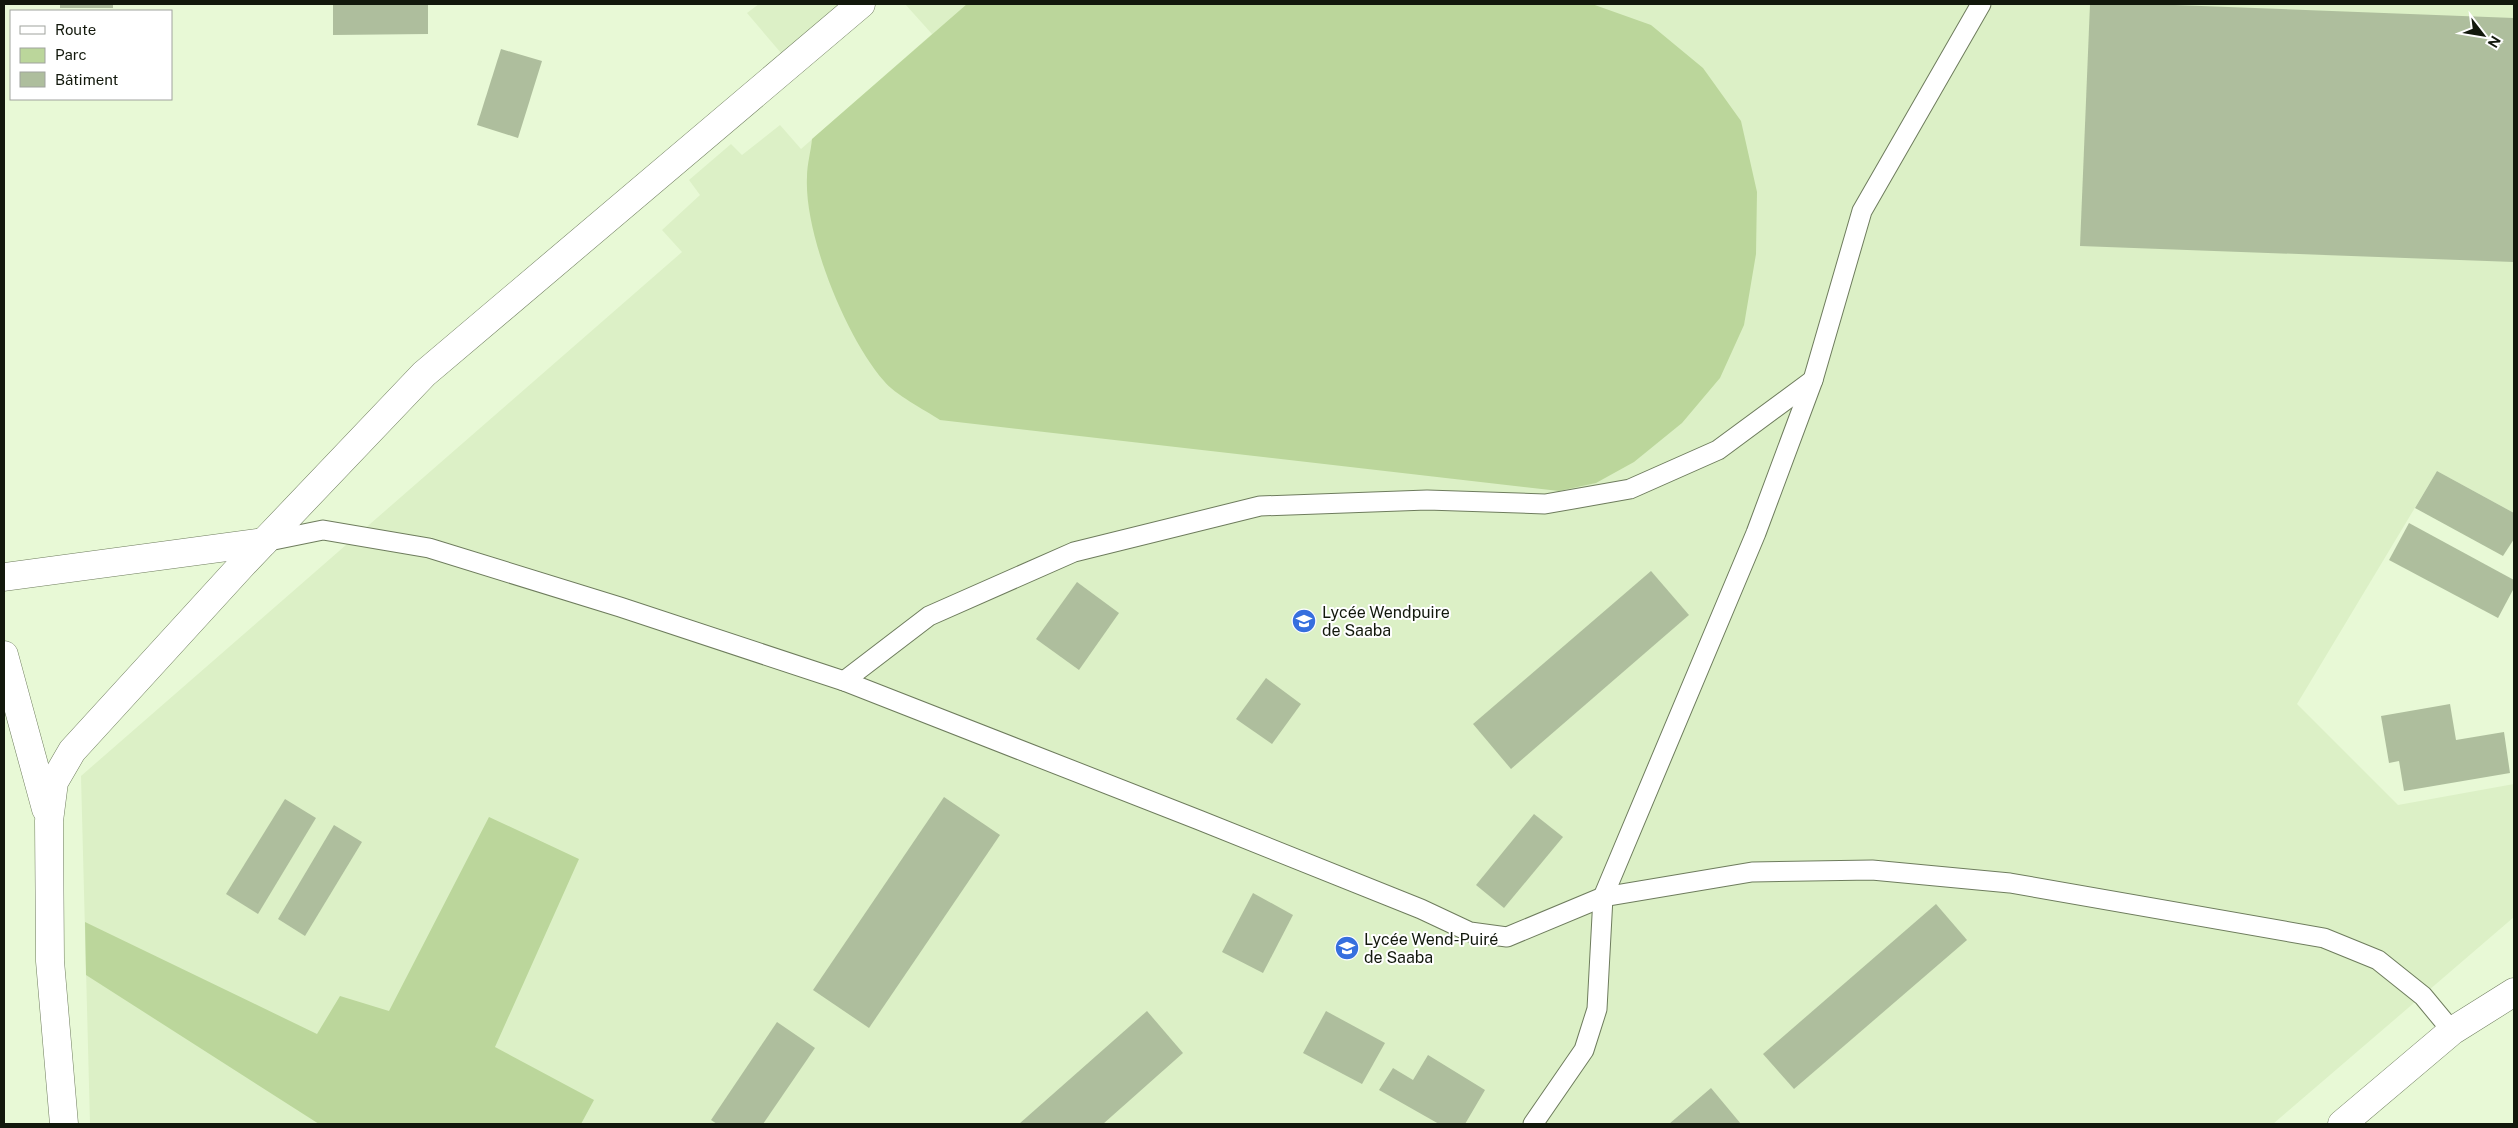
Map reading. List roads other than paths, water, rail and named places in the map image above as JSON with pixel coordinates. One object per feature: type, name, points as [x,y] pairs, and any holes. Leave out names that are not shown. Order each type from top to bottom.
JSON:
[{"type":"street","points":[[64,1124],[50,961],[49,820],[54,782],[72,751],[264,542],[424,374],[861,4]]},
{"type":"street","points":[[4,577],[264,542]]},
{"type":"street","points":[[4,655],[49,820]]},
{"type":"street","points":[[2342,1124],[2452,1030],[2514,992]]},
{"type":"lane","points":[[1533,1124],[1584,1050],[1597,1009],[1603,897],[1756,532],[1813,380],[1862,211],[1981,4]]},
{"type":"lane","points":[[844,681],[929,616],[1074,552],[1260,506],[1427,500],[1544,504],[1630,489],[1718,450],[1813,380]]},
{"type":"lane","points":[[264,542],[324,530],[429,548],[620,607],[844,681],[1208,823],[1421,909],[1470,932],[1507,937],[1603,897],[1752,872],[1872,870],[2010,883],[2324,938],[2378,960],[2423,996],[2452,1030]]},
{"type":"place","name":"Lycée Wendpuire de Saaba","points":[[1304,621]]},
{"type":"place","name":"Lycée Wend-Puiré de Saaba","points":[[1347,948]]}]
